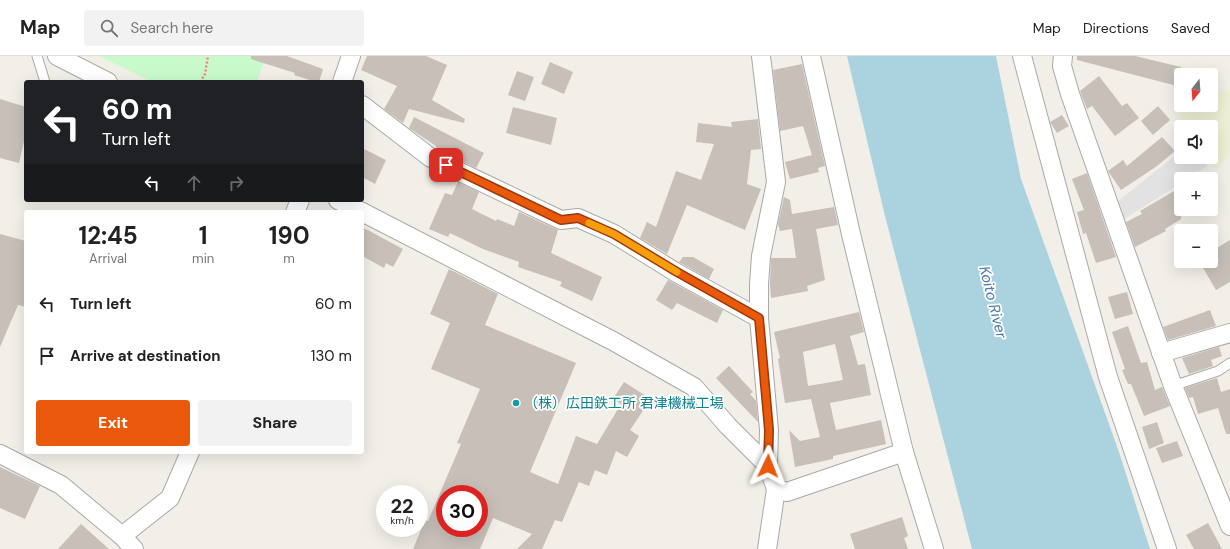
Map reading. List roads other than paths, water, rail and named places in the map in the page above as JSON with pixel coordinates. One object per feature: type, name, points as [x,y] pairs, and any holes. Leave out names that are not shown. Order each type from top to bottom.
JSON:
[{"type":"street","points":[[57,56],[104,80]]},
{"type":"street","points":[[343,80],[351,56]]},
{"type":"street","points":[[761,56],[776,182],[761,256],[759,318],[769,430],[768,466],[776,489],[767,549]]},
{"type":"street","points":[[811,56],[851,234],[904,452],[934,549]]},
{"type":"street","points":[[1022,56],[1108,377],[1167,549]]},
{"type":"street","points":[[1063,56],[1062,66],[1070,94],[1161,353],[1230,526]]},
{"type":"street","points":[[364,107],[431,158],[561,220],[578,218],[614,234],[677,272],[759,318]]},
{"type":"street","points":[[342,202],[358,210]]},
{"type":"street","points":[[364,213],[613,342],[694,387],[728,426],[768,466]]},
{"type":"street","points":[[1161,353],[1230,333]]},
{"type":"street","points":[[776,489],[787,492],[904,452]]},
{"type":"street","points":[[0,454],[61,485],[122,536],[134,549]]},
{"type":"street","points":[[122,536],[170,498],[189,454]]},
{"type":"lane","points":[[37,56],[44,80]]},
{"type":"lane","points":[[1173,386],[1218,371],[1230,363]]},
{"type":"water","name":"Koito River","points":[[847,56],[996,56],[1021,179],[1119,452],[1150,549],[972,549],[885,216]]},
{"type":"place","name":"（株）広田鉄工所 君津機械工場","points":[[516,403]]}]
